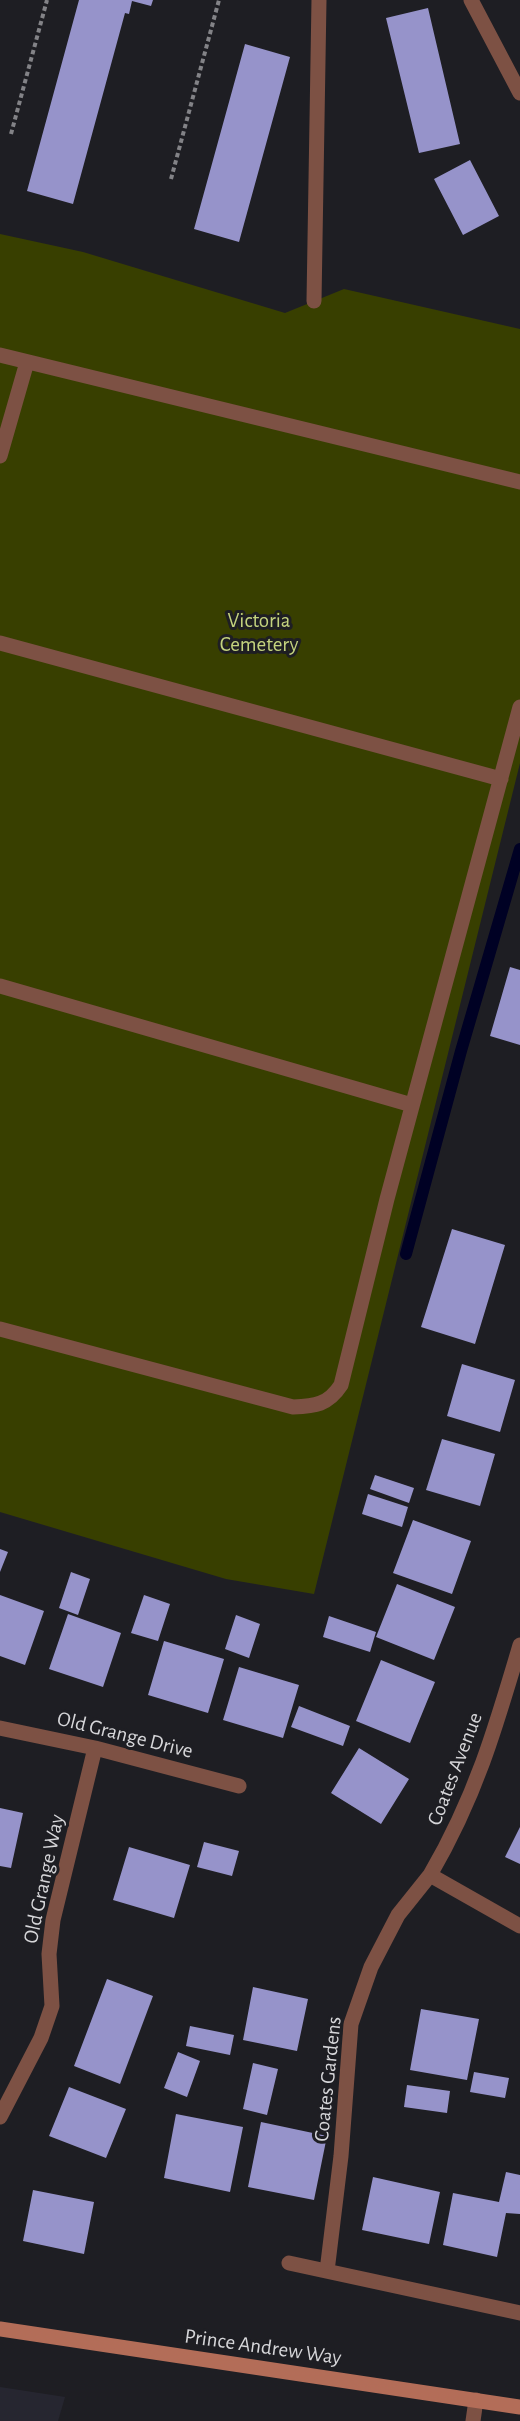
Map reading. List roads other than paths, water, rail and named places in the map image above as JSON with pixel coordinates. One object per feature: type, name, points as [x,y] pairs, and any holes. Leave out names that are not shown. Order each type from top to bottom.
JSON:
[{"type":"street","points":[[314,301],[319,0]]},
{"type":"street","points":[[471,0],[520,93]]},
{"type":"street","points":[[0,355],[520,482]]},
{"type":"street","points":[[0,456],[27,362]]},
{"type":"street","points":[[0,643],[501,779]]},
{"type":"street","points":[[0,1329],[292,1407],[318,1406],[333,1398],[341,1385],[412,1105],[520,707]]},
{"type":"street","points":[[0,986],[412,1105]]},
{"type":"street","name":"Coates Avenue","points":[[430,1875],[453,1835],[477,1783],[520,1645]]},
{"type":"street","name":"Old Grange Drive","points":[[0,1728],[95,1748],[239,1786]]},
{"type":"street","name":"Old Grange Way","points":[[0,2117],[42,2038],[52,2006],[49,1954],[53,1920],[95,1748]]},
{"type":"street","points":[[430,1875],[520,1926]]},
{"type":"street","name":"Coates Gardens","points":[[327,2271],[341,2156],[351,2024],[371,1967],[398,1915],[430,1875]]},
{"type":"street","points":[[289,2263],[520,2313]]},
{"type":"street","name":"Prince Andrew Way","points":[[0,2329],[520,2407]]},
{"type":"street","points":[[473,2421],[476,2400]]},
{"type":"waterway","points":[[406,1254],[461,1051],[520,849]]},
{"type":"park label","name":"Victoria Cemetery","points":[[259,633]]}]
